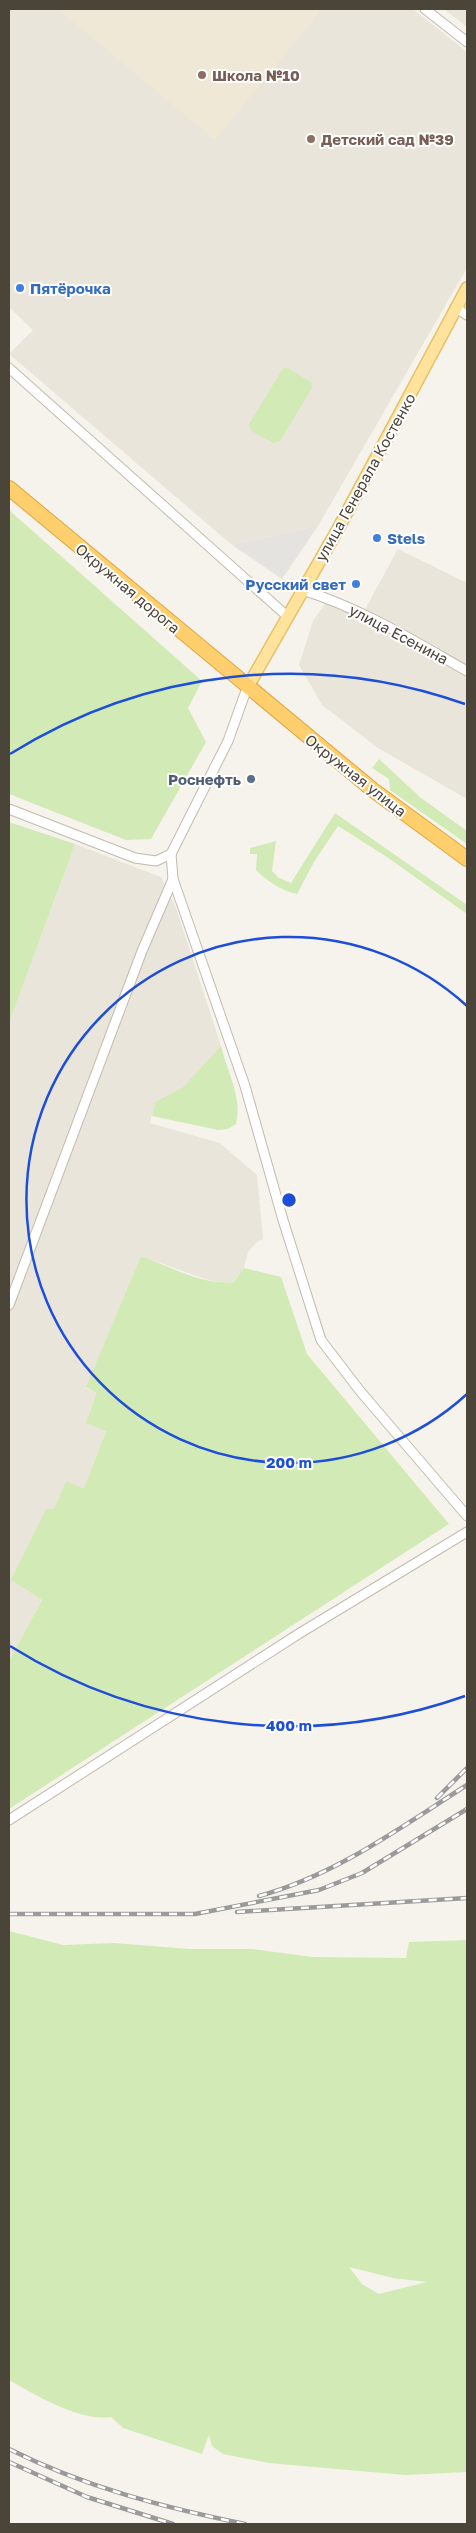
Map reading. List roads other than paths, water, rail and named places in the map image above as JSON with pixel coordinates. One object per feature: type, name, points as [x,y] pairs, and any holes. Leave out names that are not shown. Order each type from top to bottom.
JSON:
[{"type":"highway","name":"Окружная дорога","points":[[9,488],[247,688]]},
{"type":"highway","name":"Окружная улица","points":[[247,688],[373,790],[467,859]]},
{"type":"main road","name":"улица Генерала Костенко","points":[[247,688],[338,529],[467,288]]},
{"type":"street","points":[[426,9],[467,42]]},
{"type":"street","points":[[456,308],[467,315]]},
{"type":"street","points":[[9,368],[287,616]]},
{"type":"street","name":"улица Есенина","points":[[302,590],[363,613],[467,671]]},
{"type":"street","name":"улица Генерала Костенко","points":[[171,854],[228,741],[247,688]]},
{"type":"street","points":[[9,809],[135,858],[156,862],[171,854],[173,879],[245,1086],[283,1220],[321,1340],[360,1391],[467,1516]]},
{"type":"street","points":[[9,1304],[142,951],[173,879]]},
{"type":"street","points":[[9,1820],[300,1633],[467,1532]]},
{"type":"railway","points":[[437,1798],[467,1768]]},
{"type":"railway","points":[[259,1896],[315,1876],[341,1863],[467,1785]]},
{"type":"railway","points":[[9,1914],[195,1914],[319,1890],[362,1873],[467,1809]]},
{"type":"railway","points":[[237,1912],[467,1898]]},
{"type":"railway","points":[[9,2449],[95,2485],[154,2503],[245,2524]]},
{"type":"railway","points":[[9,2462],[87,2497],[173,2524]]},
{"type":"place","name":"Школа №10","points":[[202,75]]},
{"type":"place","name":"Детский сад №39","points":[[311,139]]},
{"type":"place","name":"Пятёрочка","points":[[20,288]]},
{"type":"place","name":"Stels","points":[[377,538]]},
{"type":"place","name":"Русский свет","points":[[356,584]]},
{"type":"place","name":"Роснефть","points":[[251,779]]}]
